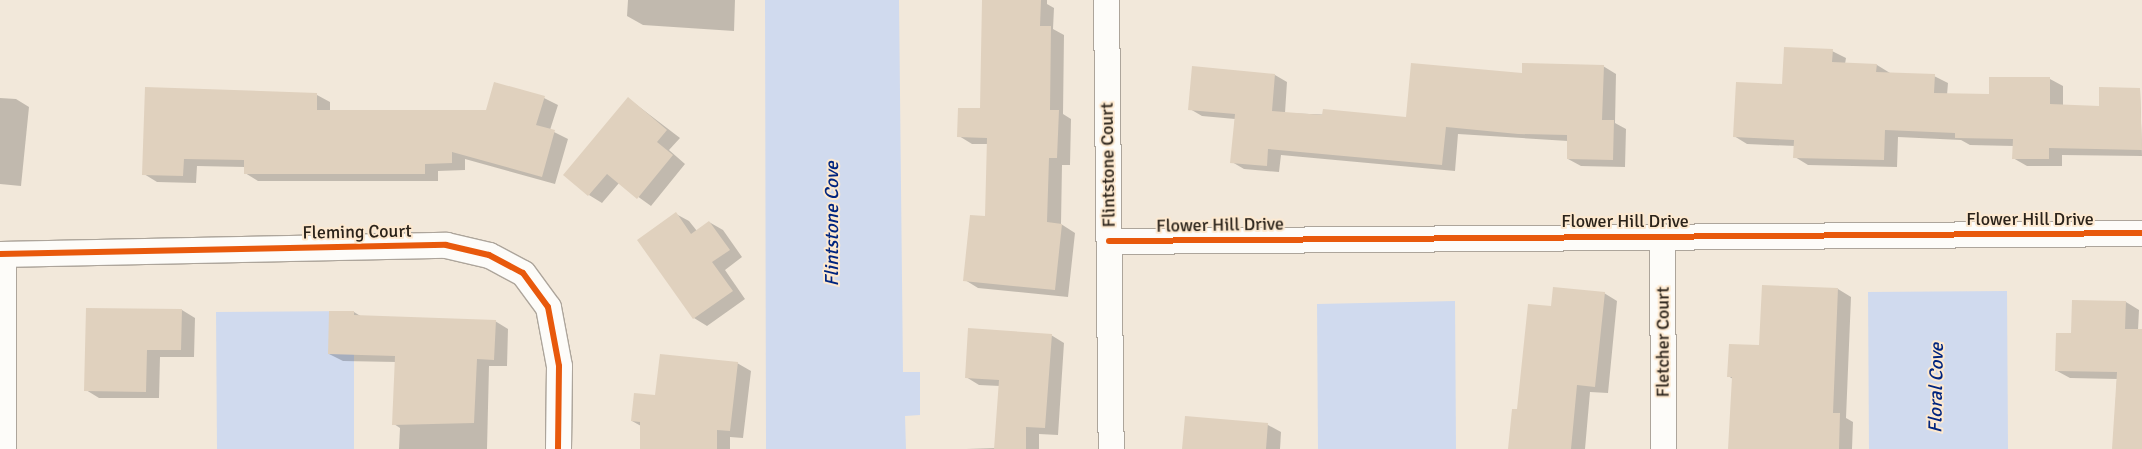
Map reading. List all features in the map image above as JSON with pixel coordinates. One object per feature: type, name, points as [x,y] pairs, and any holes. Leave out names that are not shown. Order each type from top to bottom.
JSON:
[{"type":"street","name":"Flintstone Court","points":[[1106,0],[1111,449]]},
{"type":"street","name":"Flower Hill Drive","points":[[1109,241],[2142,233]]},
{"type":"street","name":"Fletcher Court","points":[[1662,236],[1664,449]]},
{"type":"street","name":"Fleming Court","points":[[2,254],[446,245],[489,255],[523,273],[548,307],[559,366],[558,449]]},
{"type":"street","points":[[2,254],[3,449]]},
{"type":"water","name":"Flintstone Cove","points":[[765,0],[899,0],[903,372],[920,372],[920,415],[905,416],[906,449],[766,449]]},
{"type":"water","name":"Floral Cove","points":[[2007,291],[2008,449],[1869,449],[1868,292]]},
{"type":"water","points":[[1455,301],[1456,449],[1318,449],[1317,304]]},
{"type":"water","points":[[354,311],[354,449],[217,449],[216,312]]},
{"type":"building","points":[[982,0],[1041,0],[1040,26],[1051,26],[1050,110],[1059,110],[1057,158],[1049,158],[1047,222],[1062,224],[1055,290],[963,281],[970,215],[985,216],[987,138],[957,137],[958,108],[980,108]]},
{"type":"building","points":[[1784,47],[1833,49],[1832,62],[1877,64],[1876,72],[1935,74],[1934,93],[1989,94],[1989,77],[2050,77],[2050,104],[2099,106],[2099,87],[2140,88],[2142,150],[2049,148],[2049,159],[2012,159],[2013,139],[1955,138],[1955,133],[1885,130],[1884,160],[1793,158],[1794,140],[1733,137],[1736,82],[1782,84]]},
{"type":"building","points":[[1411,63],[1522,73],[1522,63],[1604,65],[1602,120],[1614,120],[1613,160],[1567,159],[1567,135],[1518,134],[1446,127],[1442,165],[1268,149],[1267,166],[1230,163],[1235,114],[1188,110],[1192,66],[1275,74],[1272,111],[1322,115],[1323,109],[1406,117]]},
{"type":"building","points":[[494,82],[545,96],[536,125],[555,130],[542,177],[452,152],[452,163],[425,164],[425,174],[244,174],[244,160],[184,159],[183,176],[142,175],[145,87],[317,93],[317,110],[486,110]]},
{"type":"building","points":[[628,97],[667,130],[657,142],[673,155],[637,199],[607,174],[588,196],[563,175]]},
{"type":"building","points":[[676,212],[691,234],[709,221],[730,250],[712,262],[733,291],[693,319],[637,240]]},
{"type":"building","points":[[1762,285],[1838,288],[1833,413],[1840,413],[1839,449],[1728,449],[1732,377],[1727,377],[1729,344],[1759,345]]},
{"type":"building","points":[[1553,287],[1605,292],[1595,387],[1577,385],[1571,449],[1508,449],[1512,409],[1517,409],[1528,304],[1551,306]]},
{"type":"building","points":[[2072,300],[2126,301],[2125,329],[2142,329],[2142,449],[2112,449],[2117,372],[2055,371],[2056,333],[2071,333]]},
{"type":"building","points":[[86,308],[182,309],[181,350],[147,350],[146,392],[84,391]]},
{"type":"building","points":[[329,311],[354,311],[354,315],[496,320],[494,360],[477,359],[474,423],[392,425],[395,356],[328,354]]},
{"type":"building","points":[[968,328],[1052,334],[1045,428],[1026,427],[1026,449],[994,449],[999,380],[965,378]]},
{"type":"building","points":[[660,354],[738,362],[730,431],[717,430],[717,449],[640,449],[640,422],[631,421],[634,393],[655,395]]},
{"type":"building","points":[[1185,416],[1268,423],[1266,449],[1182,449]]},
{"type":"cycle path","points":[[1109,241],[2142,233]]},
{"type":"cycle path","points":[[0,254],[446,245],[489,255],[523,273],[548,307],[559,366],[558,449]]}]
